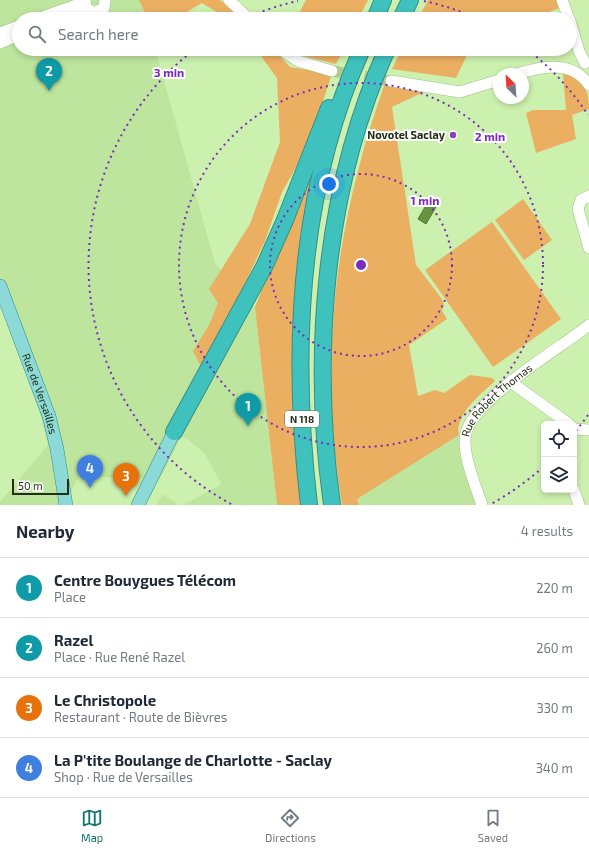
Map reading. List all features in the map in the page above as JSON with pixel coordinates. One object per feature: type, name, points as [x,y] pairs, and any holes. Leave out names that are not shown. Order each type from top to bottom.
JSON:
[{"type":"highway","points":[[378,12],[383,0]]},
{"type":"highway","points":[[404,12],[410,0]]},
{"type":"highway","name":"N 118","points":[[309,505],[302,428],[301,380],[305,266],[313,208],[322,163],[336,114],[359,56]]},
{"type":"highway","name":"N 118","points":[[332,505],[326,447],[323,376],[325,298],[328,264],[336,217],[356,132],[384,56]]},
{"type":"highway","points":[[173,434],[265,265],[286,220],[314,143],[341,80],[353,68]]},
{"type":"main road","name":"Rue de Versailles","points":[[0,286],[49,416],[58,456],[66,505]]},
{"type":"main road","points":[[138,505],[173,434]]},
{"type":"street","points":[[100,12],[104,8],[106,0]]},
{"type":"street","points":[[228,0],[241,12]]},
{"type":"street","points":[[562,0],[567,12]]},
{"type":"street","points":[[86,4],[93,12]]},
{"type":"street","points":[[60,12],[86,4]]},
{"type":"street","points":[[73,12],[86,4]]},
{"type":"street","points":[[0,33],[12,29]]},
{"type":"street","points":[[0,43],[12,38]]},
{"type":"street","points":[[577,44],[579,51],[587,62],[578,72]]},
{"type":"street","points":[[290,56],[298,61],[332,71]]},
{"type":"street","points":[[529,71],[553,67],[569,69],[578,72],[589,85]]},
{"type":"street","points":[[391,81],[460,92],[493,82]]},
{"type":"street","points":[[589,196],[581,200],[578,206],[578,214],[586,225],[589,248]]},
{"type":"street","name":"Rue Robert Thomas","points":[[482,505],[466,451],[466,434],[474,417],[512,380],[589,325]]},
{"type":"street","points":[[512,380],[515,384],[564,421]]},
{"type":"street","points":[[550,411],[554,421]]},
{"type":"street","points":[[577,428],[589,430]]},
{"type":"street","points":[[575,493],[579,505]]},
{"type":"shaded area","points":[[0,0],[195,0],[144,10],[145,12],[12,12],[12,56],[157,56],[215,263],[255,307],[277,505],[183,505],[222,484],[204,453],[186,438],[181,437],[160,479],[79,476],[64,505],[0,505],[0,502],[48,445],[38,407],[0,303]]},
{"type":"shaded area","points":[[139,0],[220,0],[235,12],[217,12],[202,3],[187,12],[145,12]]},
{"type":"shaded area","points":[[306,0],[368,0],[362,12],[300,12]]},
{"type":"shaded area","points":[[428,0],[557,0],[560,8],[549,12],[422,12]]},
{"type":"shaded area","points":[[261,56],[280,56],[290,67],[332,74],[315,125],[295,169],[282,192],[265,241],[236,302],[201,367],[193,351],[209,325],[218,303],[209,289],[250,224],[280,142],[277,78]]},
{"type":"shaded area","points":[[304,56],[340,56],[336,64]]},
{"type":"shaded area","points":[[398,56],[467,56],[456,78],[392,69]]},
{"type":"shaded area","points":[[563,74],[576,78],[584,86],[588,96],[589,109],[572,115],[576,139],[536,153],[526,113],[533,110],[566,110]]},
{"type":"shaded area","points":[[385,83],[430,89],[392,107],[416,265],[442,299],[444,305],[442,311],[447,319],[409,345],[418,396],[435,390],[444,393],[470,375],[492,378],[495,381],[470,405],[465,412],[459,427],[459,435],[357,499],[359,505],[342,505],[335,450],[332,396],[332,343],[336,291],[343,239],[354,187]]},
{"type":"shaded area","points":[[317,156],[304,215],[299,255],[303,505],[277,505],[255,307],[293,210]]},
{"type":"shaded area","points":[[523,199],[552,240],[524,260],[495,220]]},
{"type":"shaded area","points":[[428,202],[436,207],[426,224],[418,219]]},
{"type":"shaded area","points":[[492,222],[561,319],[493,367],[425,270]]},
{"type":"shaded area","points":[[459,435],[478,505],[359,505],[356,499]]},
{"type":"shaded area","points":[[162,494],[179,505],[157,505]]},
{"type":"tunnel","points":[[332,71],[391,81]]},
{"type":"place","name":"Razel","points":[[49,91]]},
{"type":"place","name":"Novotel Saclay","points":[[453,135]]},
{"type":"place","name":"Centre Bouygues Télécom","points":[[248,426]]},
{"type":"place","name":"La P'tite Boulange de Charlotte - Saclay","points":[[90,488]]},
{"type":"place","name":"Le Christopole","points":[[126,496]]}]
